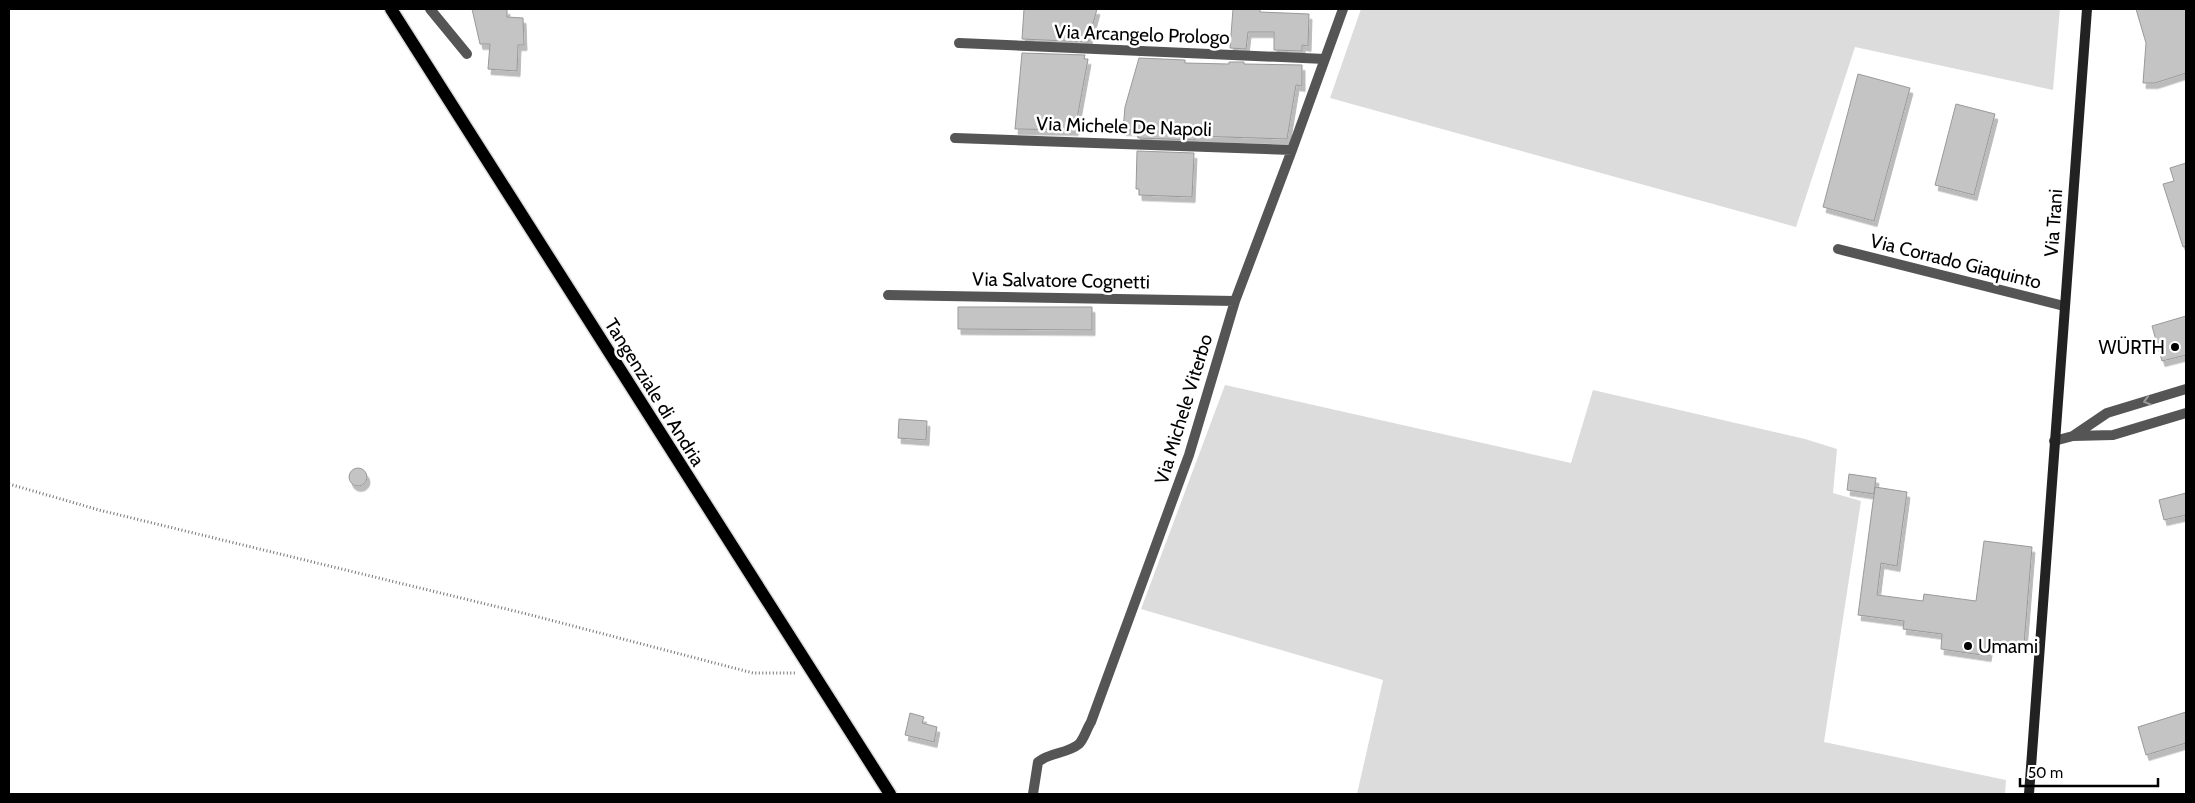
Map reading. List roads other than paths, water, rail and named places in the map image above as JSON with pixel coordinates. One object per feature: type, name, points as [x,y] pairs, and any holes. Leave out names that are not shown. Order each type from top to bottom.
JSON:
[{"type":"main road","name":"Tangenziale di Andria","points":[[391,9],[811,673],[890,794]]},
{"type":"main road","name":"Via Trani","points":[[2030,794],[2054,441],[2087,9]]},
{"type":"street","points":[[430,9],[467,54]]},
{"type":"street","name":"Via Michele Viterbo","points":[[1033,794],[1038,762],[1046,755],[1072,748],[1080,743],[1090,722],[1189,454],[1234,301],[1292,150],[1343,9]]},
{"type":"street","name":"Via Arcangelo Prologo","points":[[958,43],[1325,59]]},
{"type":"street","name":"Via Michele De Napoli","points":[[955,138],[1292,150]]},
{"type":"street","name":"Via Corrado Giaquinto","points":[[1838,249],[2064,306]]},
{"type":"street","name":"Via Salvatore Cognetti","points":[[888,295],[1234,301]]},
{"type":"street","points":[[2073,436],[2107,413],[2186,389]]},
{"type":"street","points":[[2054,441],[2073,436],[2113,435],[2186,413]]},
{"type":"place","name":"WÜRTH","points":[[2175,347]]},
{"type":"place","name":"Umami","points":[[1968,646]]}]
